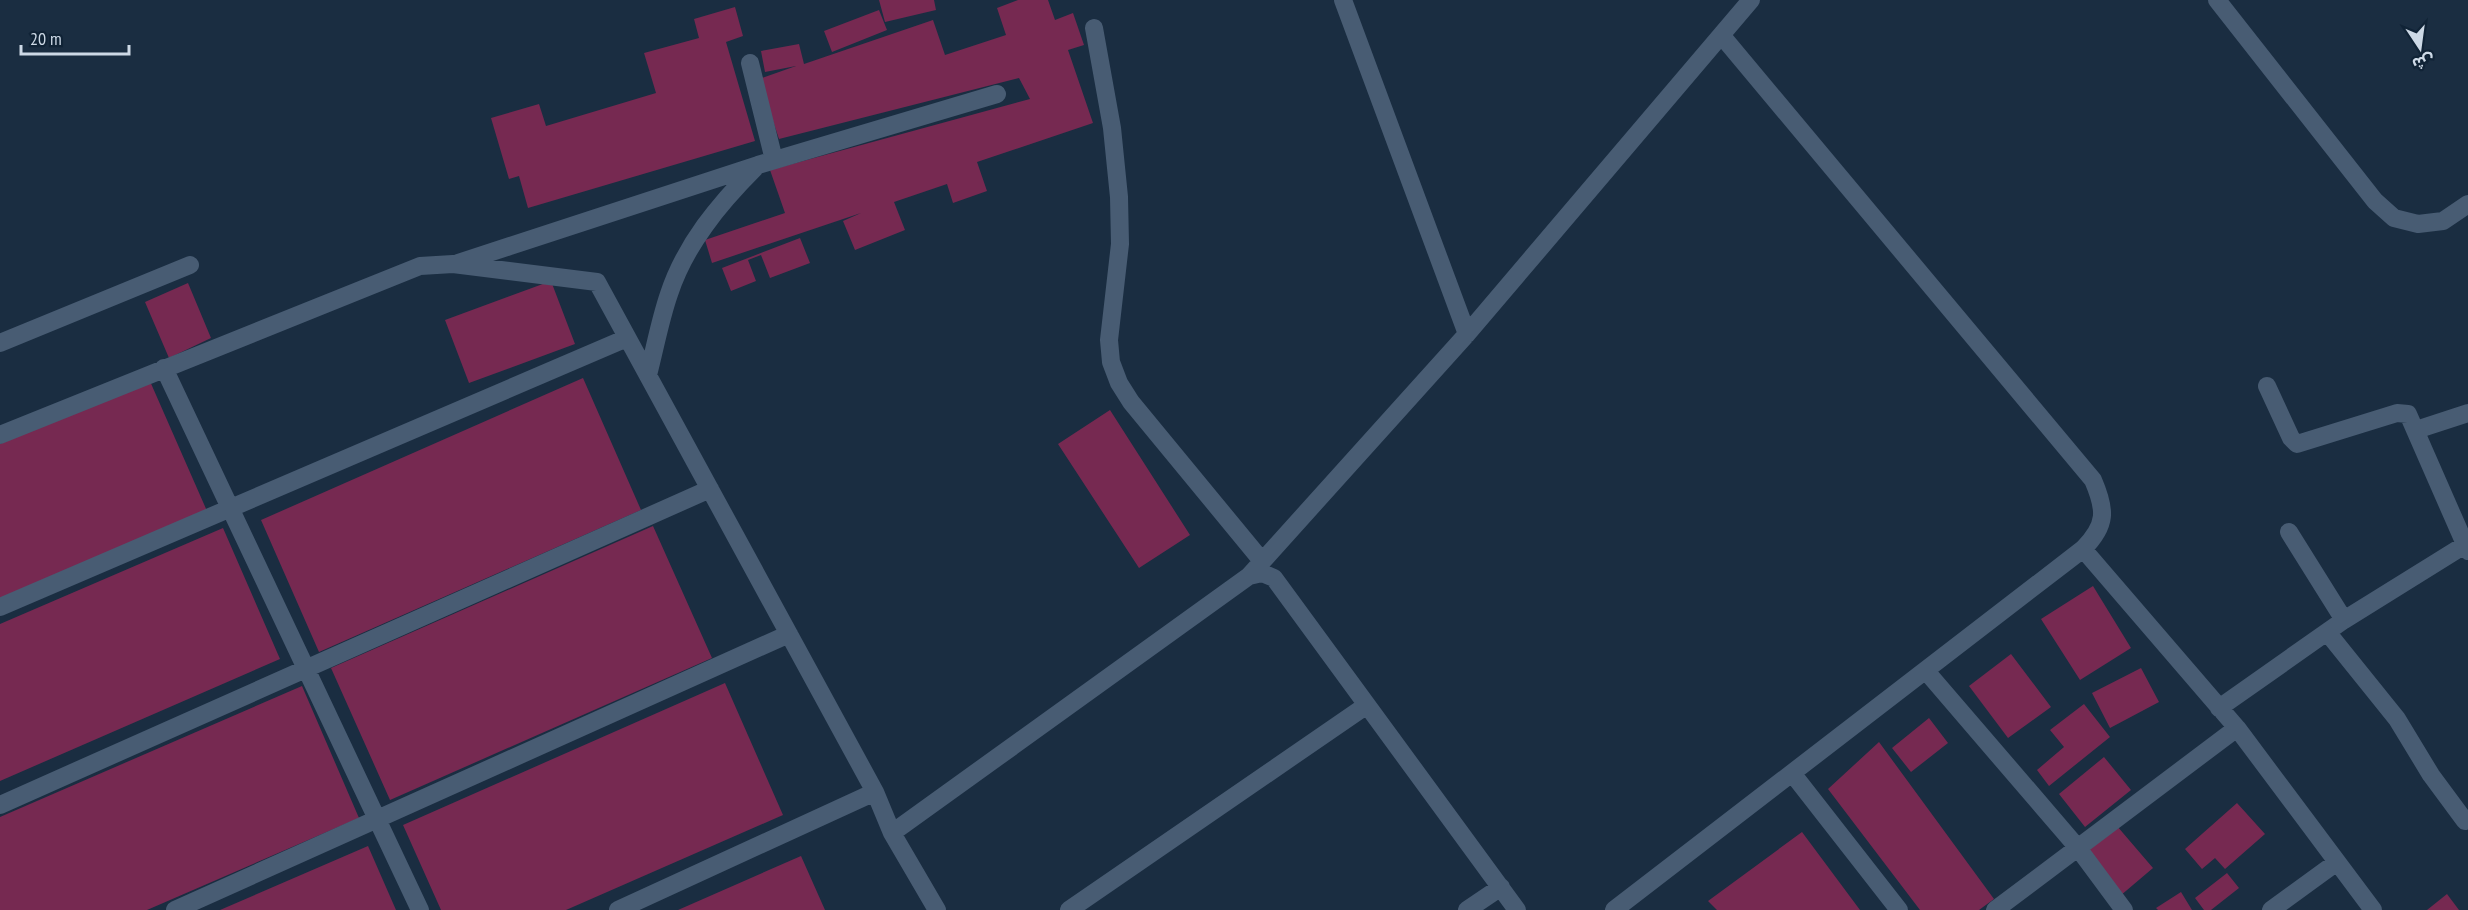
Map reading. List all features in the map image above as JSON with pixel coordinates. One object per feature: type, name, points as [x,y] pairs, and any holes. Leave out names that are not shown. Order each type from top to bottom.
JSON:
[{"type":"street","points":[[1343,0],[1467,334]]},
{"type":"street","points":[[892,833],[1249,576],[1467,334],[1751,0]]},
{"type":"street","points":[[2217,0],[2374,201],[2394,218],[2418,224],[2443,221],[2468,204]]},
{"type":"street","points":[[1094,28],[1112,128],[1118,179],[1120,244],[1109,340],[1111,362],[1119,383],[1131,402],[1262,561]]},
{"type":"street","points":[[1614,910],[2084,549],[2096,536],[2103,517],[2101,499],[2093,480],[1722,36]]},
{"type":"street","points":[[750,63],[766,163]]},
{"type":"street","points":[[453,264],[766,163],[997,94]]},
{"type":"street","points":[[648,375],[669,293],[694,241],[731,193],[766,163]]},
{"type":"street","points":[[0,435],[420,266],[453,264],[597,282],[875,792],[892,833],[937,910]]},
{"type":"street","points":[[0,343],[190,265]]},
{"type":"street","points":[[0,607],[627,338]]},
{"type":"street","points":[[164,368],[420,910]]},
{"type":"street","points":[[2219,708],[2344,620],[2467,546],[2411,417],[2403,412],[2297,444],[2291,438],[2267,386]]},
{"type":"street","points":[[2416,430],[2468,413]]},
{"type":"street","points":[[0,805],[710,489]]},
{"type":"street","points":[[2289,532],[2344,620]]},
{"type":"street","points":[[2084,549],[2237,728],[2373,910]]},
{"type":"street","points":[[1249,576],[1262,573],[1274,578],[1518,910]]},
{"type":"street","points":[[2327,632],[2397,720],[2431,775],[2464,821],[2468,819]]},
{"type":"street","points":[[175,910],[789,634]]},
{"type":"street","points":[[1926,671],[2078,848],[2124,910]]},
{"type":"street","points":[[1069,910],[1367,705]]},
{"type":"street","points":[[1995,910],[2237,728]]},
{"type":"street","points":[[1792,773],[1899,910]]},
{"type":"street","points":[[618,910],[875,792]]},
{"type":"street","points":[[2271,910],[2337,862]]},
{"type":"street","points":[[1467,910],[1501,887]]},
{"type":"building","points":[[879,0],[934,0],[936,10],[885,22]]},
{"type":"building","points":[[1018,0],[1048,0],[1055,20],[1073,13],[1084,45],[1068,50],[1093,123],[977,162],[987,191],[953,203],[947,184],[894,202],[905,230],[855,250],[843,221],[861,213],[712,263],[705,240],[785,213],[770,170],[1030,99],[1019,78],[779,139],[759,79],[796,66],[765,72],[761,51],[799,44],[804,64],[933,20],[945,55],[1006,35],[997,8]]},
{"type":"building","points":[[735,7],[743,36],[726,42],[755,141],[528,208],[519,176],[509,179],[491,118],[539,104],[546,126],[656,93],[644,53],[699,38],[694,19]]},
{"type":"building","points":[[879,10],[887,30],[832,52],[824,31]]},
{"type":"building","points":[[800,238],[810,263],[770,278],[761,255],[748,260],[756,281],[731,291],[722,268]]},
{"type":"building","points":[[551,281],[575,344],[469,383],[445,320]]},
{"type":"building","points":[[188,283],[211,338],[169,358],[145,302]]},
{"type":"building","points":[[583,378],[641,510],[319,652],[261,520]]},
{"type":"building","points":[[149,379],[207,511],[0,600],[0,444]]},
{"type":"building","points":[[1110,410],[1190,535],[1139,568],[1058,444]]},
{"type":"building","points":[[653,526],[712,658],[390,800],[331,668]]},
{"type":"building","points":[[223,528],[280,659],[0,781],[0,624]]},
{"type":"building","points":[[2093,586],[2131,648],[2080,680],[2041,619]]},
{"type":"building","points":[[2011,654],[2051,707],[2008,738],[1969,686]]},
{"type":"building","points":[[2141,668],[2159,702],[2110,728],[2092,693]]},
{"type":"building","points":[[725,683],[783,815],[566,910],[441,910],[403,825]]},
{"type":"building","points":[[302,686],[359,818],[147,910],[0,910],[0,817]]},
{"type":"building","points":[[2084,704],[2110,737],[2049,786],[2037,770],[2064,747],[2050,730]]},
{"type":"building","points":[[1929,718],[1948,743],[1911,772],[1892,748]]},
{"type":"building","points":[[1879,742],[1994,899],[1979,910],[1920,910],[1828,789]]},
{"type":"building","points":[[2104,757],[2131,790],[2085,827],[2059,794]]},
{"type":"building","points":[[2237,803],[2265,834],[2225,869],[2215,858],[2202,869],[2185,849]]},
{"type":"building","points":[[2117,826],[2153,868],[2120,896],[2084,854]]},
{"type":"building","points":[[1802,832],[1860,910],[1717,910],[1708,901]]},
{"type":"building","points":[[368,846],[396,910],[220,910]]},
{"type":"building","points":[[801,856],[825,910],[678,910]]},
{"type":"building","points":[[2227,873],[2239,888],[2211,910],[2204,910],[2195,898]]},
{"type":"building","points":[[2181,892],[2192,910],[2158,910],[2156,908]]},
{"type":"building","points":[[2447,894],[2459,910],[2427,910]]}]
